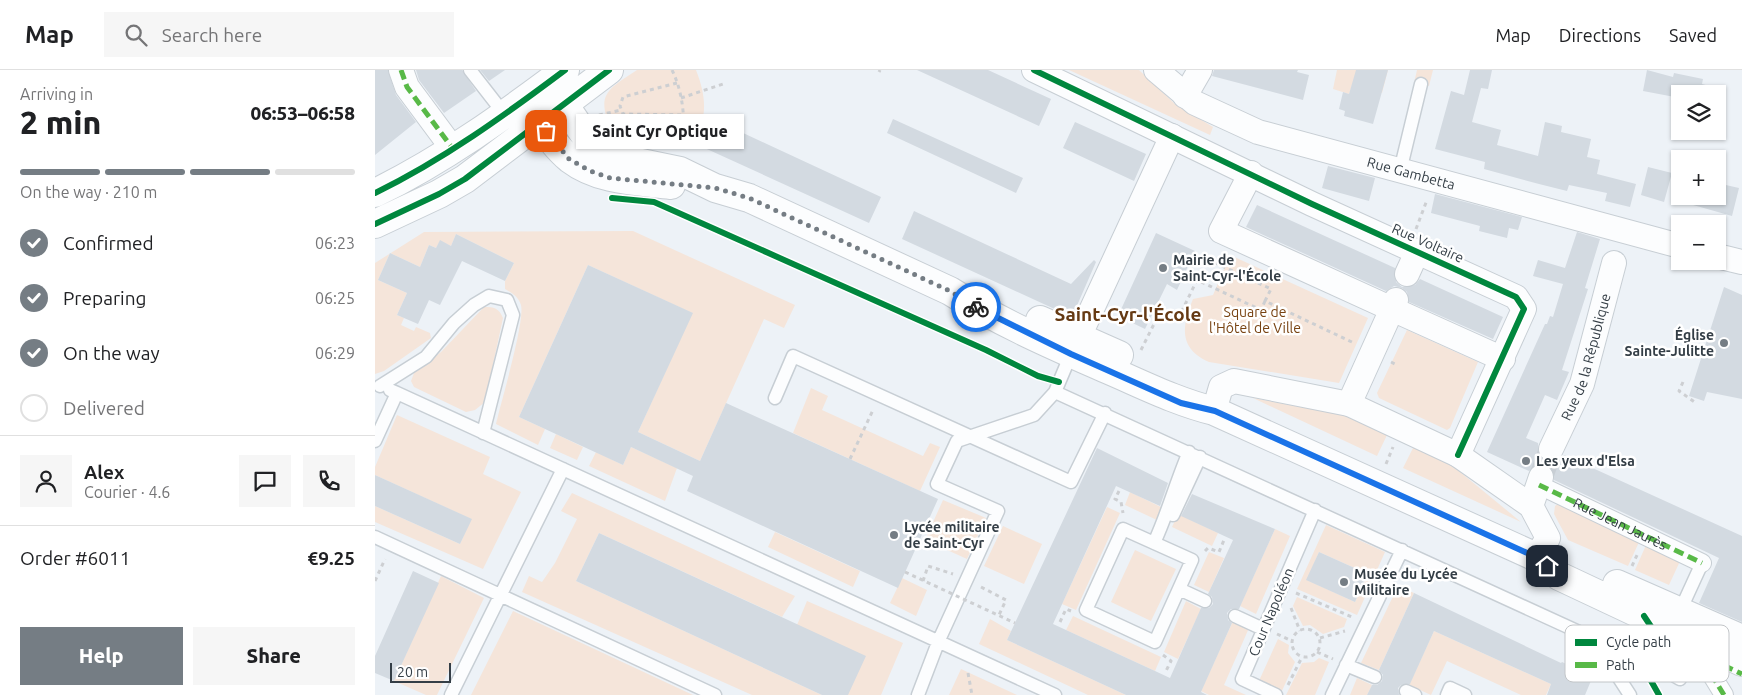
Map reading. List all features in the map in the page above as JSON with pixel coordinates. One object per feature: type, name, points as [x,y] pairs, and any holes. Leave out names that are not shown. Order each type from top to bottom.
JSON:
[{"type":"main road","points":[[375,193],[434,162],[514,108],[559,85],[609,70]]},
{"type":"main road","points":[[375,224],[439,194],[465,179],[539,123],[559,85]]},
{"type":"main road","points":[[559,85],[584,134],[598,149],[617,158],[680,171],[715,188],[749,198],[950,291],[984,298],[1181,403],[1215,411],[1536,557],[1559,576],[1663,625]]},
{"type":"main road","points":[[514,108],[539,123],[569,159],[590,171],[610,178],[715,188]]},
{"type":"main road","points":[[1536,557],[1569,562],[1711,625]]},
{"type":"main road","points":[[1729,633],[1742,639]]},
{"type":"main road","points":[[1729,656],[1742,662]]},
{"type":"street","points":[[401,70],[407,87],[453,149]]},
{"type":"street","name":"Rue Voltaire","points":[[1034,70],[1413,250],[1517,297],[1525,309],[1458,455]]},
{"type":"street","name":"Rue Gambetta","points":[[1156,70],[1185,96],[1216,114],[1258,132],[1671,244]]},
{"type":"street","points":[[1185,96],[1200,70]]},
{"type":"street","points":[[1075,345],[1172,136]]},
{"type":"street","points":[[1251,173],[1221,231],[1394,305],[1503,359]]},
{"type":"street","points":[[1407,274],[1413,250]]},
{"type":"street","points":[[1726,258],[1742,262]]},
{"type":"street","name":"Rue de la République","points":[[1551,449],[1582,384],[1614,263]]},
{"type":"street","points":[[1349,404],[1394,305]]},
{"type":"street","points":[[1215,411],[1221,387],[1234,381],[1349,404],[1458,455],[1537,489],[1548,538],[1536,557]]},
{"type":"street","name":"Rue Jean Jaurès","points":[[1537,489],[1702,562]]},
{"type":"street","points":[[1729,668],[1742,674]]},
{"type":"street","points":[[1716,682],[1724,695]]},
{"type":"lane","points":[[470,70],[514,108]]},
{"type":"lane","points":[[1400,171],[1421,84]]},
{"type":"lane","points":[[377,385],[425,357],[473,305],[489,296],[507,300],[513,315],[483,432]]},
{"type":"lane","points":[[918,695],[939,640],[998,511],[937,484],[957,441],[967,436],[1034,415],[1055,392],[1075,345]]},
{"type":"lane","points":[[775,398],[793,356],[1071,482],[1105,413]]},
{"type":"lane","points":[[377,385],[939,640],[1055,695]]},
{"type":"lane","points":[[1055,392],[1195,454],[1565,625]]},
{"type":"lane","points":[[375,440],[397,393]]},
{"type":"lane","points":[[1157,544],[1175,486],[1195,454]]},
{"type":"lane","points":[[451,695],[563,469]]},
{"type":"lane","name":"Cour Napoléon","points":[[1276,695],[1241,679],[1315,510]]},
{"type":"lane","points":[[1123,529],[1192,560],[1155,642],[1086,610],[1123,529]]},
{"type":"lane","points":[[375,537],[715,695]]},
{"type":"lane","points":[[1332,695],[1402,550]]},
{"type":"lane","points":[[1680,611],[1702,562]]},
{"type":"lane","points":[[1179,589],[1205,601]]},
{"type":"lane","points":[[1235,616],[1263,629]]},
{"type":"lane","points":[[1644,616],[1650,625]]},
{"type":"lane","points":[[1347,665],[1375,678]]},
{"type":"lane","points":[[1622,682],[1630,695]]},
{"type":"lane","points":[[1447,695],[1450,688],[1465,695]]},
{"type":"path","points":[[672,70],[684,115],[683,151]]},
{"type":"path","points":[[677,83],[623,97],[620,106],[623,114],[684,115]]},
{"type":"path","points":[[681,98],[726,83]]},
{"type":"path","points":[[599,115],[621,110]]},
{"type":"path","points":[[1413,250],[1429,197]]},
{"type":"path","points":[[1139,354],[1161,310],[1178,319],[1207,258],[1271,289],[1261,310],[1197,280]]},
{"type":"path","points":[[1265,301],[1372,352]]},
{"type":"path","points":[[1683,382],[1679,391],[1696,403]]},
{"type":"path","points":[[850,460],[880,396]]},
{"type":"path","points":[[1119,491],[1115,499],[1121,502],[1123,509],[1123,529]]},
{"type":"path","points":[[1192,560],[1208,548],[1219,552],[1224,540]]},
{"type":"path","points":[[375,581],[391,544]]},
{"type":"path","points":[[923,581],[928,566],[959,576]]},
{"type":"path","points":[[905,572],[1015,622]]},
{"type":"path","points":[[975,584],[1005,600],[999,615]]},
{"type":"path","points":[[1281,587],[1367,623]]},
{"type":"path","points":[[1309,630],[1317,634],[1319,648],[1314,655],[1302,657],[1294,650],[1292,641],[1301,631],[1309,630]]},
{"type":"path","points":[[1287,687],[1302,657]]},
{"type":"green space","points":[[637,70],[696,70],[704,100],[704,109],[701,127],[694,148],[673,133],[665,141],[616,131],[610,127],[604,106],[605,99],[612,87]]},
{"type":"green space","points":[[1069,70],[1139,70],[1175,104],[1213,127],[1210,135]]},
{"type":"green space","points":[[1337,70],[1388,70],[1382,93],[1352,85],[1349,94],[1333,89]]},
{"type":"green space","points":[[1417,70],[1433,70],[1429,86],[1414,83]]},
{"type":"green space","points":[[633,231],[795,305],[784,328],[764,319],[700,461],[638,432],[692,313],[588,265],[519,417],[545,429],[538,445],[496,424],[516,344],[521,314],[521,305],[518,299],[505,289],[505,281],[514,263],[456,234],[451,246],[440,241],[436,248],[429,245],[420,267],[390,253],[424,232]]},
{"type":"green space","points":[[390,254],[378,280],[407,293],[397,315],[404,318],[401,325],[414,331],[416,327],[430,333],[431,338],[384,371],[375,374],[375,263]]},
{"type":"green space","name":"Square de l'Hôtel de Ville","points":[[1230,255],[1368,318],[1339,383],[1209,362],[1192,350],[1187,343],[1185,327],[1193,299],[1213,295]]},
{"type":"green space","points":[[484,307],[496,309],[503,318],[485,402],[475,410],[466,412],[414,387],[411,381],[414,373],[441,352]]},
{"type":"green space","points":[[1407,330],[1478,362],[1450,428],[1447,430],[1379,398],[1377,393]]},
{"type":"green space","points":[[811,388],[828,396],[822,410],[923,456],[930,443],[940,447],[920,491],[793,433]]},
{"type":"green space","points":[[1253,398],[1343,415],[1387,435],[1377,456]]},
{"type":"green space","points":[[397,415],[490,457],[483,474],[521,492],[483,569],[375,522],[375,506],[460,544],[471,519],[375,475],[375,467]]},
{"type":"green space","points":[[556,434],[583,447],[577,460],[550,448]]},
{"type":"green space","points":[[1414,446],[1454,467],[1521,522],[1403,468]]},
{"type":"green space","points":[[631,447],[677,468],[665,501],[589,466],[596,452],[623,465]]},
{"type":"green space","points":[[1130,492],[1165,509],[1159,521],[1125,505]]},
{"type":"green space","points":[[572,493],[795,596],[782,617],[599,533],[576,581],[822,695],[752,695],[522,592],[529,576],[542,582],[555,563],[577,519],[561,511]]},
{"type":"green space","points":[[943,500],[986,518],[967,559],[925,540]]},
{"type":"green space","points":[[1559,503],[1640,540],[1628,566],[1568,540],[1554,514],[1555,506]]},
{"type":"green space","points":[[1107,507],[1120,513],[1076,610],[1062,604]]},
{"type":"green space","points":[[1178,514],[1218,533],[1212,546],[1172,527]]},
{"type":"green space","points":[[1326,525],[1385,552],[1357,615],[1297,589]],"holes":[[[1319,552],[1368,574],[1355,602],[1307,580]]]},
{"type":"green space","points":[[1003,526],[1042,544],[1024,584],[984,566]]},
{"type":"green space","points":[[1275,529],[1290,536],[1256,614],[1240,606]]},
{"type":"green space","points":[[775,532],[860,571],[853,587],[768,547]]},
{"type":"green space","points":[[1647,543],[1681,559],[1669,585],[1635,570]]},
{"type":"green space","points":[[1135,550],[1176,569],[1151,621],[1111,602]]},
{"type":"green space","points":[[1209,552],[1224,558],[1209,592],[1194,585]]},
{"type":"green space","points":[[441,576],[484,598],[437,695],[426,695],[394,681]]},
{"type":"green space","points":[[902,578],[927,590],[916,616],[890,603]]},
{"type":"green space","points":[[1398,586],[1414,593],[1379,670],[1361,663]]},
{"type":"green space","points":[[1297,597],[1347,619],[1344,627],[1323,634],[1310,625],[1303,626],[1293,606]]},
{"type":"green space","points":[[807,601],[903,643],[881,695],[848,695],[797,625]]},
{"type":"green space","points":[[1186,601],[1201,609],[1178,659],[1164,652]]},
{"type":"green space","points":[[513,611],[693,695],[471,695]]},
{"type":"green space","points":[[1073,616],[1161,657],[1155,671],[1066,630]]},
{"type":"green space","points":[[990,619],[1011,631],[1007,640],[1126,695],[1088,695],[979,644]]},
{"type":"green space","points":[[1233,621],[1249,628],[1224,685],[1246,695],[1209,695],[1201,691]]},
{"type":"green space","points":[[1434,631],[1551,684],[1546,695],[1521,695],[1447,661],[1431,695],[1409,685]]},
{"type":"green space","points":[[1278,639],[1289,645],[1288,653],[1295,662],[1281,693],[1258,683]]},
{"type":"green space","points":[[1319,658],[1329,662],[1315,695],[1286,695],[1302,663],[1314,662]]},
{"type":"green space","points":[[961,669],[1017,695],[949,695]]},
{"type":"green space","points":[[1357,678],[1372,685],[1367,695],[1350,695]]},
{"type":"building","points":[[375,70],[388,70],[396,95],[416,122],[375,155]]},
{"type":"building","points":[[416,70],[462,70],[476,91],[444,113],[419,80]]},
{"type":"building","points":[[480,70],[505,70],[489,81]]},
{"type":"building","points":[[917,70],[988,70],[1051,99],[1039,126]]},
{"type":"building","points":[[1214,70],[1298,70],[1297,72],[1309,75],[1303,100],[1212,76]]},
{"type":"building","points":[[1356,70],[1388,70],[1373,124],[1344,116],[1345,111],[1339,109],[1343,92],[1349,94]]},
{"type":"building","points":[[1470,70],[1492,70],[1488,89],[1481,88],[1472,122],[1501,130],[1497,145],[1538,156],[1545,122],[1562,126],[1561,132],[1591,139],[1587,157],[1600,160],[1597,174],[1636,184],[1630,207],[1605,201],[1607,193],[1569,185],[1567,191],[1539,184],[1484,169],[1485,162],[1435,149],[1451,91],[1464,95]]},
{"type":"building","points":[[1647,70],[1673,77],[1674,73],[1703,79],[1702,84],[1706,85],[1671,85],[1671,96],[1643,91]]},
{"type":"building","points":[[711,118],[881,197],[869,223],[698,145]]},
{"type":"building","points":[[893,119],[1023,178],[1016,193],[887,133]]},
{"type":"building","points":[[1075,122],[1146,154],[1134,181],[1063,148]]},
{"type":"building","points":[[1328,166],[1375,178],[1369,201],[1322,188]]},
{"type":"building","points":[[1648,167],[1671,173],[1664,202],[1641,195]]},
{"type":"building","points":[[1726,185],[1739,188],[1732,216],[1693,205],[1726,205]]},
{"type":"building","points":[[1435,194],[1522,217],[1518,230],[1509,228],[1507,238],[1479,231],[1480,226],[1431,213]]},
{"type":"building","points":[[1257,205],[1395,268],[1396,282],[1402,287],[1415,285],[1420,279],[1503,317],[1493,339],[1409,302],[1407,292],[1402,288],[1394,286],[1386,291],[1246,227]]},
{"type":"building","points":[[914,211],[1071,284],[1094,260],[1096,262],[1072,317],[902,239]]},
{"type":"building","points":[[1577,232],[1600,239],[1585,288],[1588,289],[1562,370],[1569,372],[1557,400],[1545,395],[1526,438],[1538,443],[1539,456],[1546,462],[1558,461],[1564,455],[1742,536],[1742,622],[1699,603],[1719,558],[1554,480],[1552,468],[1546,464],[1538,464],[1529,471],[1487,452],[1545,324],[1547,324],[1550,316],[1553,317],[1563,284],[1533,276],[1538,260],[1565,268]]},
{"type":"building","name":"Mairie de Saint-Cyr-l'École","points":[[1156,233],[1195,251],[1177,290],[1167,284],[1145,329],[1118,316]]},
{"type":"building","points":[[456,234],[514,263],[505,281],[462,261],[440,305],[429,300],[418,324],[397,315],[407,293],[378,280],[390,253],[420,267],[429,245],[436,248],[440,240],[451,246]]},
{"type":"building","points":[[588,265],[693,313],[638,432],[700,461],[726,403],[938,499],[898,588],[687,491],[693,476],[631,447],[623,465],[519,417]]},
{"type":"building","name":"Église Sainte-Julitte","points":[[1724,287],[1742,295],[1742,399],[1707,392],[1704,401],[1689,396]]},
{"type":"building","points":[[1097,448],[1168,483],[1160,506],[1116,486],[1053,624],[1170,678],[1201,608],[1209,608],[1213,604],[1212,597],[1208,594],[1233,540],[1181,516],[1192,494],[1275,529],[1239,609],[1231,609],[1227,613],[1228,620],[1232,623],[1201,692],[1207,695],[1126,695],[1007,640]]},
{"type":"building","points":[[375,475],[472,519],[460,544],[375,506]]},
{"type":"building","points":[[599,533],[866,656],[848,695],[822,695],[576,581]]},
{"type":"building","points":[[1319,552],[1368,574],[1355,602],[1306,580]]},
{"type":"building","points":[[413,571],[439,583],[394,681],[375,673],[375,656]]},
{"type":"building","points":[[1414,593],[1565,663],[1565,682],[1590,682],[1585,695],[1547,695],[1551,684],[1434,631],[1410,684],[1401,685],[1398,688],[1399,695],[1367,695],[1372,685],[1377,685],[1382,681],[1383,675],[1379,670]]},
{"type":"tunnel","points":[[1541,477],[1551,449]]},
{"type":"marked path","points":[[401,70],[407,87],[453,149]]},
{"type":"marked path","points":[[1539,485],[1702,563]]},
{"type":"marked path","points":[[1729,668],[1742,674]]},
{"type":"marked path","points":[[1716,682],[1724,695]]},
{"type":"cycle path","points":[[375,193],[449,151],[565,70]]},
{"type":"cycle path","points":[[375,224],[439,194],[465,179],[609,70]]},
{"type":"cycle path","points":[[1034,70],[1312,204],[1516,297],[1524,309],[1458,455]]},
{"type":"cycle path","points":[[612,198],[654,202],[986,350],[1038,376],[1059,382]]},
{"type":"cycle path","points":[[1644,616],[1650,625]]},
{"type":"cycle path","points":[[1652,682],[1659,695]]},
{"type":"way so far","points":[[546,131],[569,159],[590,171],[610,178],[715,188],[749,198],[950,291],[976,307]]},
{"type":"place","name":"Saint Cyr Optique","points":[[546,131]]},
{"type":"place","name":"Mairie de Saint-Cyr-l'École","points":[[1163,268]]},
{"type":"place","name":"Église Sainte-Julitte","points":[[1724,343]]},
{"type":"place","name":"Les yeux d'Elsa","points":[[1526,461]]},
{"type":"place","name":"Lycée militaire de Saint-Cyr","points":[[894,535]]},
{"type":"place","name":"Musée du Lycée Militaire","points":[[1344,582]]},
{"type":"district","name":"Saint-Cyr-l'École","points":[[1128,314]]},
{"type":"route","points":[[976,307],[1071,354],[1181,403],[1215,411],[1377,483],[1536,557],[1547,566]]}]
